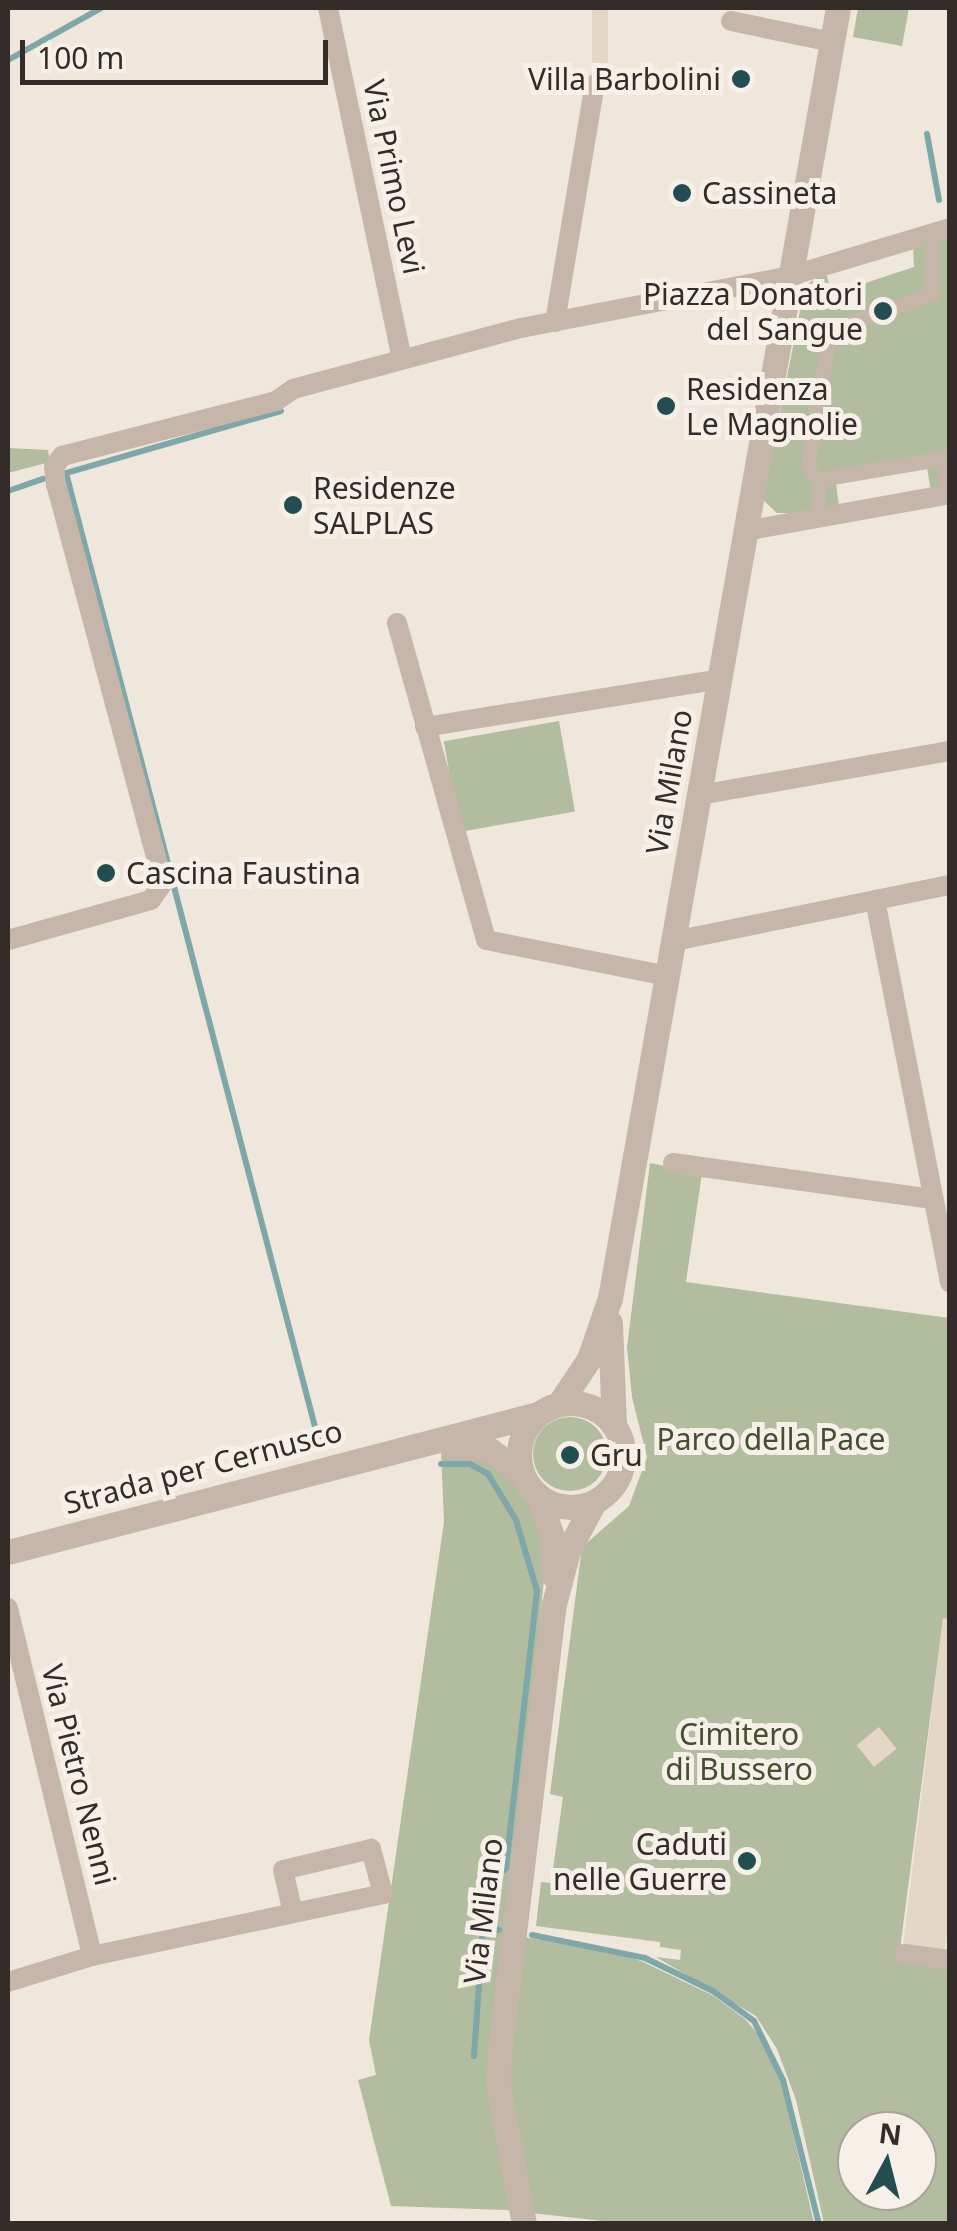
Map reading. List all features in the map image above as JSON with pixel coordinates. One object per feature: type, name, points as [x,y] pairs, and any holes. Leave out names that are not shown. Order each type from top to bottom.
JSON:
[{"type":"street","name":"Via Primo Levi","points":[[328,8],[402,359]]},
{"type":"street","name":"Via Milano","points":[[554,1604],[551,1537],[540,1497],[522,1475],[520,1442],[589,1359],[610,1298],[838,8]]},
{"type":"street","points":[[731,22],[832,42]]},
{"type":"street","points":[[556,322],[594,84]]},
{"type":"street","points":[[8,940],[150,900],[162,888],[161,869],[56,485],[56,462],[65,454],[276,400],[293,388],[402,359],[556,322],[790,276],[940,231],[932,294]]},
{"type":"street","points":[[745,531],[949,494],[946,458],[820,479],[813,476],[808,462],[829,335],[838,327],[932,294],[950,293]]},
{"type":"street","points":[[816,517],[820,479]]},
{"type":"street","points":[[398,623],[486,940],[668,976]]},
{"type":"street","points":[[424,727],[720,678]]},
{"type":"street","points":[[700,795],[950,751]]},
{"type":"street","points":[[674,941],[950,884]]},
{"type":"street","points":[[875,900],[950,1284]]},
{"type":"street","points":[[674,1162],[933,1199]]},
{"type":"street","name":"Via Milano","points":[[524,2224],[497,2078],[554,1604],[568,1550],[594,1502],[610,1490],[622,1468],[622,1444],[614,1426],[610,1298]]},
{"type":"street","points":[[549,1409],[587,1405],[614,1426]]},
{"type":"street","name":"Strada per Cernusco","points":[[8,1552],[549,1409]]},
{"type":"street","name":"Strada per Cernusco","points":[[416,1447],[486,1448],[522,1475]]},
{"type":"street","points":[[540,1497],[566,1507],[594,1502]]},
{"type":"street","name":"Via Pietro Nenni","points":[[8,1608],[92,1956]]},
{"type":"street","points":[[8,1982],[92,1956],[383,1894],[371,1849],[284,1870],[293,1913]]},
{"type":"street","points":[[904,1954],[950,1960]]},
{"type":"green space","points":[[858,8],[909,8],[902,46],[853,37]]},
{"type":"green space","points":[[949,233],[949,494],[932,497],[927,468],[836,484],[840,513],[777,513],[763,500],[805,285],[826,273],[832,294],[914,267],[913,245]]},
{"type":"green space","points":[[8,448],[48,450],[50,462],[8,473]]},
{"type":"green space","points":[[559,721],[575,812],[460,832],[444,741]]},
{"type":"green space","points":[[650,1163],[702,1173],[686,1282],[949,1318],[949,1619],[943,1619],[899,1957],[949,1960],[949,2223],[824,2223],[796,2100],[777,2049],[756,2016],[656,1957],[680,1960],[681,1950],[660,1947],[660,1942],[536,1926],[541,1882],[551,1883],[563,1797],[550,1794],[582,1547],[629,1506],[647,1457],[632,1397],[627,1347]]},
{"type":"green space","points":[[570,1417],[596,1428],[607,1454],[596,1480],[570,1491],[544,1480],[533,1454],[544,1428]]},
{"type":"green space","points":[[441,1450],[494,1458],[532,1507],[546,1559],[509,1935],[607,1950],[641,1961],[714,1996],[746,2020],[762,2039],[781,2081],[814,2223],[620,2223],[506,2210],[391,2206],[358,2080],[376,2075],[369,2040],[444,1522]]},
{"type":"shaded area","points":[[592,8],[608,8],[608,82],[592,82]]},
{"type":"shaded area","points":[[943,1618],[949,1619],[950,1904],[945,1950],[902,1954]]},
{"type":"shaded area","points":[[879,1727],[897,1749],[874,1767],[856,1745]]},
{"type":"waterway","points":[[8,60],[101,8]]},
{"type":"waterway","points":[[927,134],[939,200]]},
{"type":"waterway","points":[[281,411],[66,473],[319,1442]]},
{"type":"waterway","points":[[8,491],[43,479]]},
{"type":"waterway","points":[[441,1464],[470,1464],[488,1474],[516,1520],[537,1591],[506,1868],[486,1887],[485,1902]]},
{"type":"waterway","points":[[474,2056],[484,1912]]},
{"type":"waterway","points":[[483,1928],[499,1930]]},
{"type":"waterway","points":[[532,1935],[645,1958],[713,1991],[754,2021],[783,2080],[819,2224]]},
{"type":"place","name":"Villa Barbolini","points":[[741,79]]},
{"type":"place","name":"Cassineta","points":[[682,193]]},
{"type":"place","name":"Piazza Donatori del Sangue","points":[[883,311]]},
{"type":"place","name":"Residenza Le Magnolie","points":[[666,406]]},
{"type":"place","name":"Residenze SALPLAS","points":[[293,505]]},
{"type":"place","name":"Cascina Faustina","points":[[106,873]]},
{"type":"place","name":"Gru","points":[[570,1455]]},
{"type":"place","name":"Caduti nelle Guerre","points":[[747,1861]]},
{"type":"park label","name":"Parco della Pace","points":[[771,1439]]},
{"type":"park label","name":"Cimitero di Bussero","points":[[739,1751]]}]
